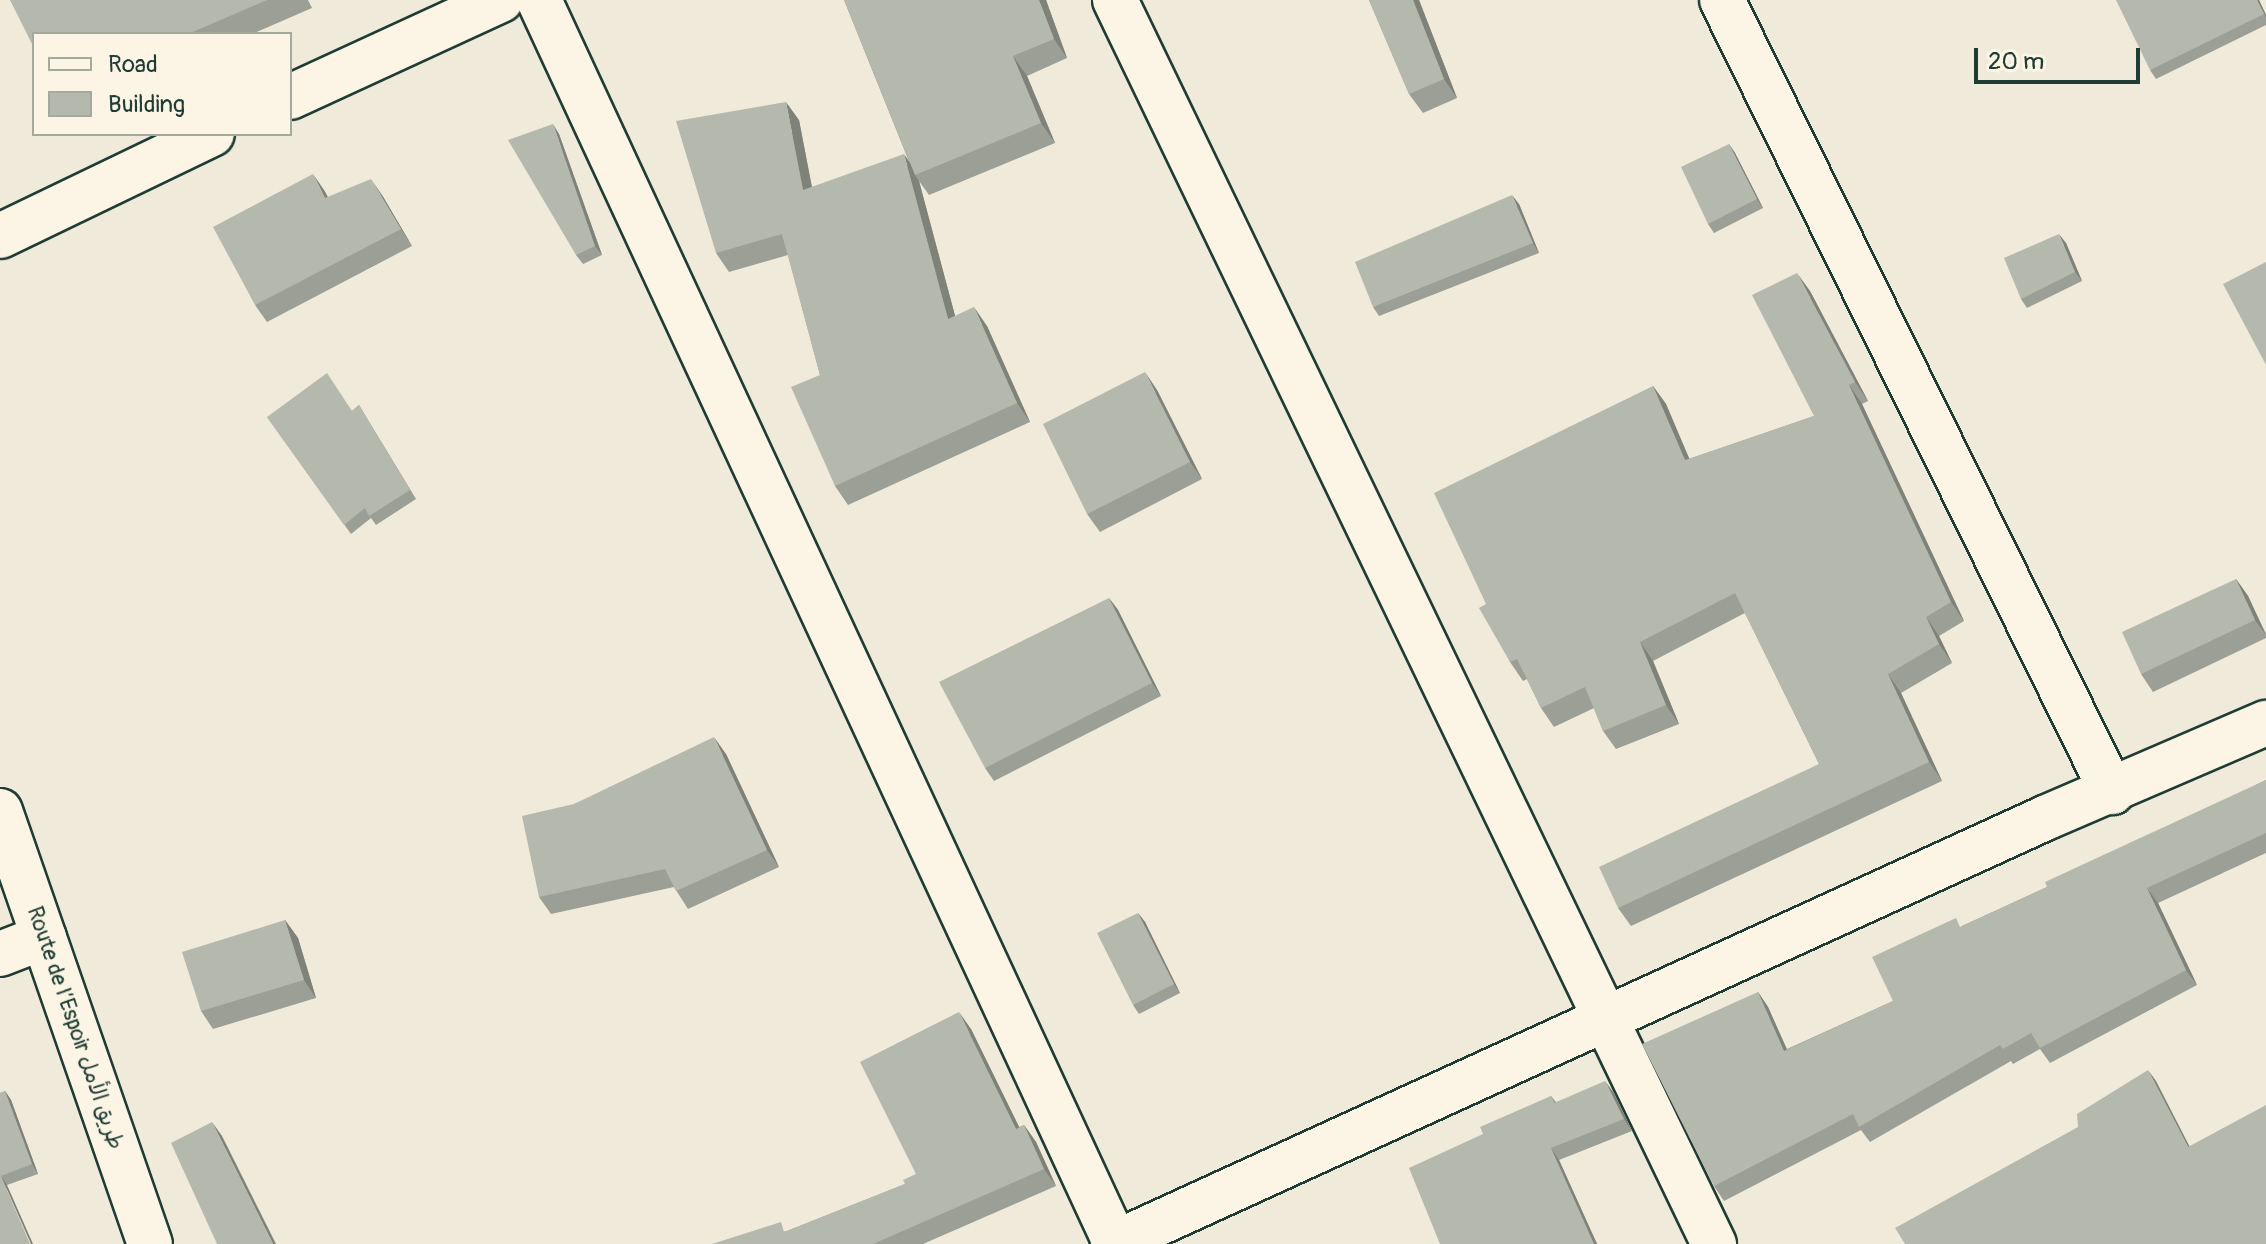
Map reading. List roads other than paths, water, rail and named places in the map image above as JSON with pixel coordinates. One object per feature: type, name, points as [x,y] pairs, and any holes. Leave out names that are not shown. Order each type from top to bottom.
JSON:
[{"type":"main road","points":[[292,96],[501,0]]},
{"type":"main road","points":[[539,0],[1115,1244],[1605,1016],[2266,723]]},
{"type":"main road","points":[[1115,0],[1714,1244]]},
{"type":"main road","points":[[1722,0],[2112,792]]},
{"type":"main road","points":[[0,236],[208,136]]},
{"type":"main road","name":"Route de l’Espoir طريق الأمل","points":[[0,811],[150,1244]]},
{"type":"main road","points":[[0,954],[44,937]]}]
